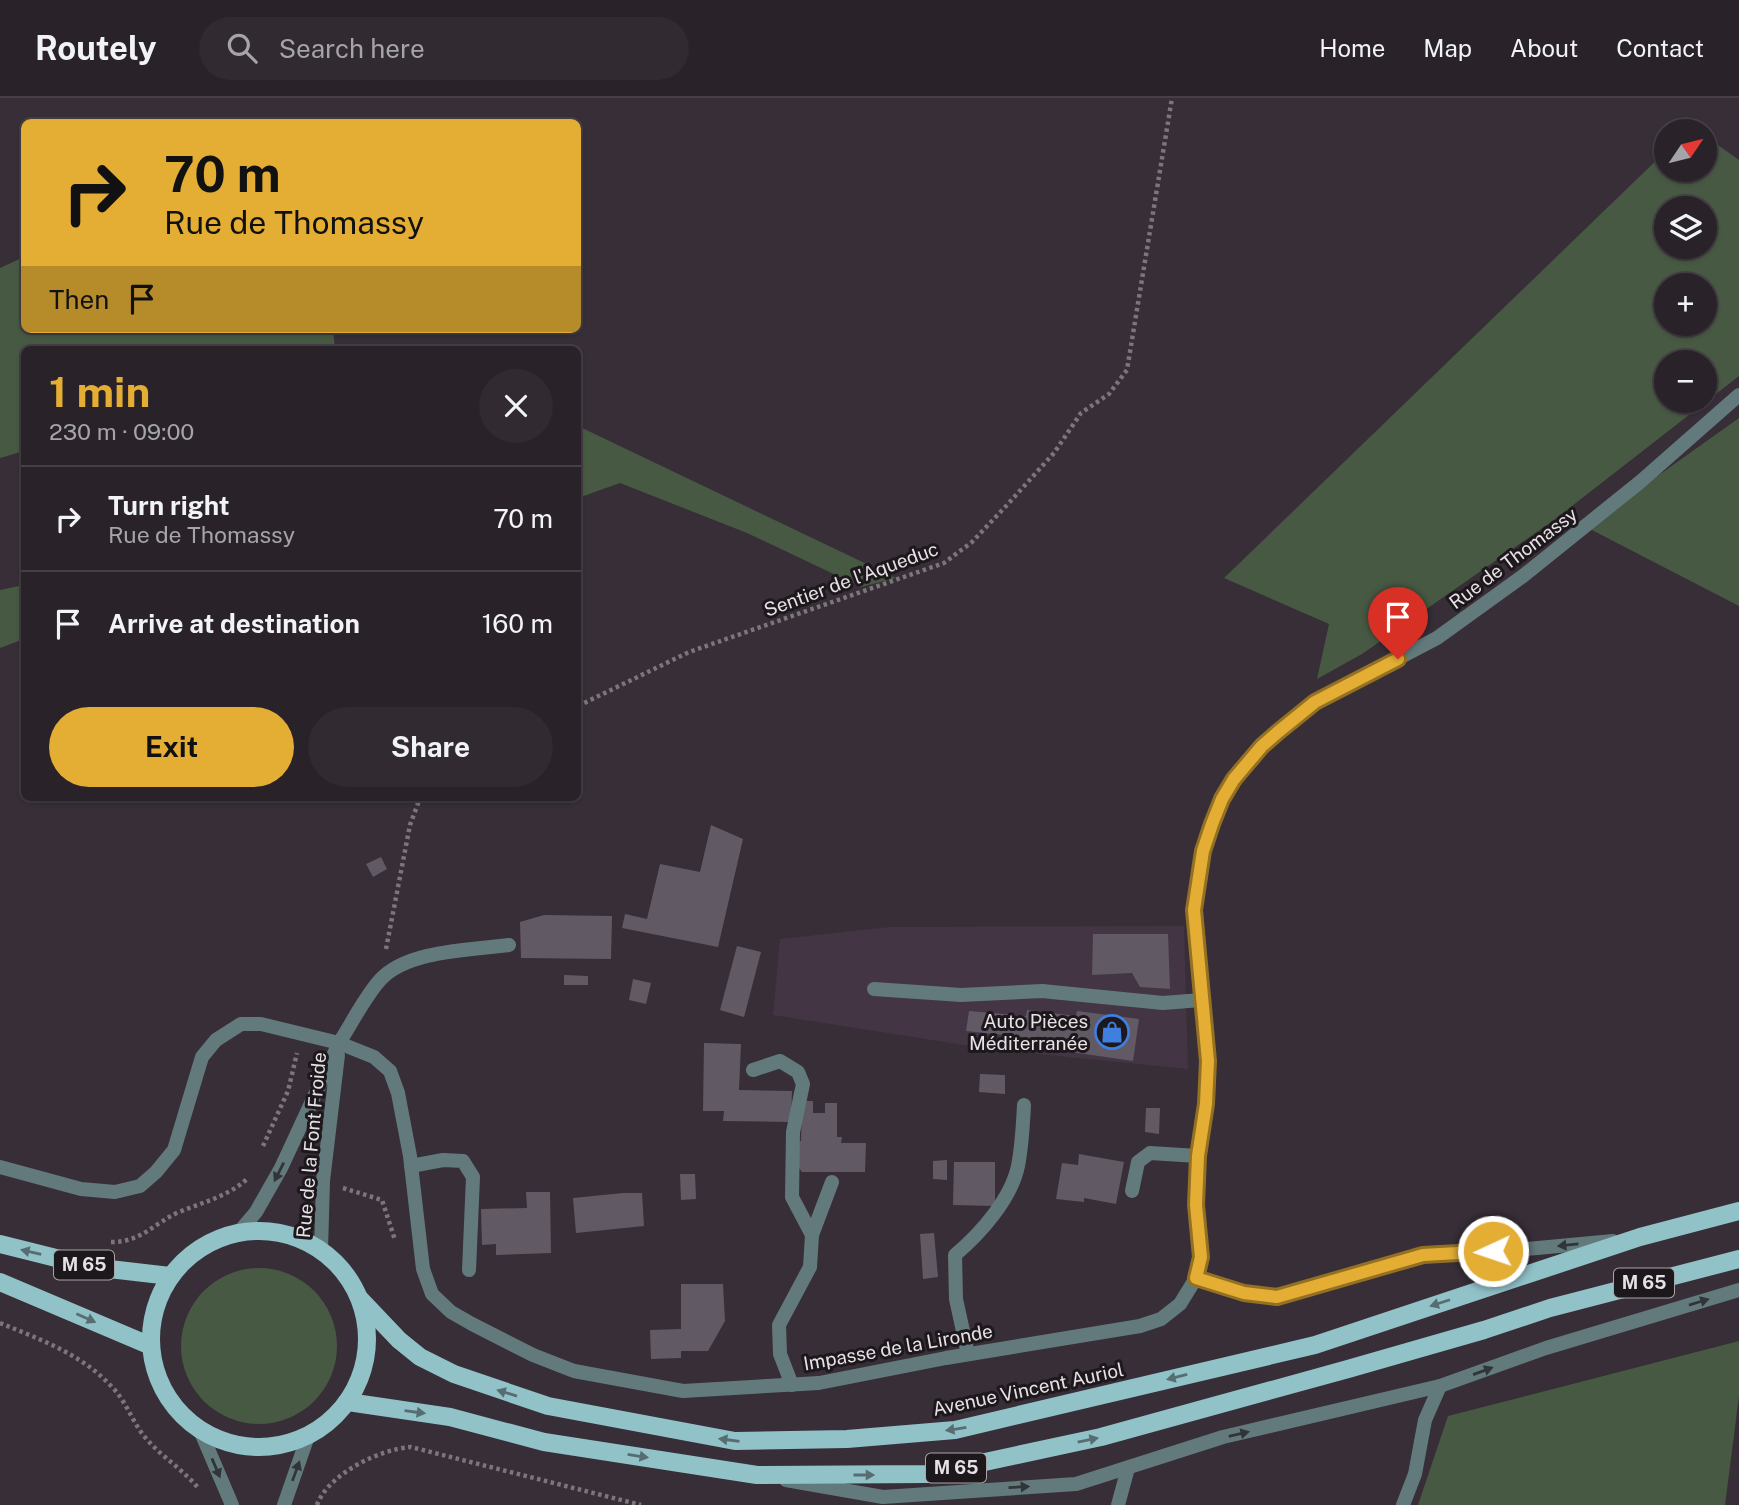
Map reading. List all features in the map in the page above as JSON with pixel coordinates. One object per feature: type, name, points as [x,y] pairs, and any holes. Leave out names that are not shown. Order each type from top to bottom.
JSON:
[{"type":"main road","name":"Avenue Vincent Auriol","points":[[360,1299],[399,1340],[420,1357],[454,1374],[548,1406],[735,1441],[847,1439],[955,1430],[1315,1345],[1636,1239],[1739,1212]]},
{"type":"main road","points":[[268,1231],[296,1237],[321,1250],[337,1263],[350,1280],[360,1299],[368,1334],[364,1370],[348,1402],[330,1422],[308,1436],[287,1444],[254,1447],[220,1441],[200,1430],[181,1414],[165,1394],[155,1371],[150,1346],[154,1309],[170,1276],[200,1247],[239,1232],[268,1231]]},
{"type":"main road","name":"M 65","points":[[0,1244],[92,1267],[170,1276]]},
{"type":"main road","name":"M 65","points":[[348,1402],[450,1417],[544,1442],[757,1475],[929,1474],[1101,1437],[1373,1362],[1550,1308],[1739,1259]]},
{"type":"main road","name":"M 65","points":[[0,1282],[150,1346]]},
{"type":"street","name":"Rue de Thomassy","points":[[1196,1278],[1201,1257],[1196,1205],[1198,1156],[1206,1104],[1208,1061],[1194,910],[1203,851],[1222,799],[1247,762],[1315,702],[1437,638],[1523,576],[1623,497],[1739,395]]},
{"type":"street","points":[[339,1043],[379,981],[407,961],[425,956],[509,945]]},
{"type":"street","points":[[874,989],[961,995],[1042,991],[1163,1003],[1201,1000]]},
{"type":"street","name":"Rue de la Font Froide","points":[[0,1167],[81,1189],[115,1192],[140,1186],[174,1150],[202,1057],[216,1040],[241,1024],[261,1024],[339,1043]]},
{"type":"street","name":"Impasse de la Lironde","points":[[339,1043],[374,1057],[390,1071],[398,1093],[411,1166],[422,1269],[432,1294],[451,1312],[533,1355],[574,1371],[683,1391],[819,1383],[968,1354],[1140,1326],[1161,1319],[1180,1304],[1196,1278]]},
{"type":"street","name":"Rue de la Font Froide","points":[[239,1232],[256,1212],[281,1168],[339,1043]]},
{"type":"street","name":"Rue de la Font Froide","points":[[321,1250],[323,1181],[339,1043]]},
{"type":"street","points":[[753,1070],[780,1061],[799,1072],[803,1084],[793,1132],[792,1197],[812,1236]]},
{"type":"street","points":[[968,1354],[956,1299],[955,1255],[968,1244],[1004,1199],[1018,1168],[1024,1105]]},
{"type":"street","points":[[1132,1191],[1138,1162],[1150,1153],[1198,1156]]},
{"type":"street","points":[[411,1166],[443,1160],[463,1161],[473,1177],[469,1270]]},
{"type":"street","points":[[792,1385],[780,1354],[779,1325],[810,1267],[812,1236],[832,1182]]},
{"type":"street","name":"Avenue Vincent Auriol","points":[[1196,1278],[1244,1293],[1277,1297],[1423,1255],[1636,1239]]},
{"type":"street","points":[[757,1475],[883,1497],[977,1489],[1076,1485],[1223,1437],[1440,1386],[1546,1348],[1739,1290]]},
{"type":"street","points":[[1403,1505],[1415,1474],[1425,1420],[1440,1386]]},
{"type":"street","points":[[200,1430],[232,1505]]},
{"type":"street","points":[[284,1505],[308,1436]]},
{"type":"street","points":[[1118,1505],[1128,1468]]},
{"type":"path","name":"Sentier de l'Aqueduc","points":[[581,705],[689,652],[944,563],[972,542],[1054,453],[1081,413],[1108,394],[1126,370],[1172,98]]},
{"type":"path","points":[[390,971],[386,950],[410,825],[419,801]]},
{"type":"path","points":[[262,1149],[288,1091],[298,1051]]},
{"type":"path","points":[[106,1242],[139,1238],[176,1213],[233,1191],[249,1177]]},
{"type":"path","points":[[336,1186],[382,1200],[398,1248]]},
{"type":"path","points":[[0,1323],[57,1347],[86,1364],[111,1386],[144,1436],[198,1487],[202,1496]]},
{"type":"path","points":[[317,1505],[327,1488],[358,1464],[395,1448],[411,1447],[641,1505]]},
{"type":"shaded area","points":[[1184,926],[1188,1069],[989,1049],[773,1015],[780,939],[890,927]]},
{"type":"green space","points":[[1717,144],[1739,160],[1739,376],[1717,393],[1717,350],[1654,350],[1654,413],[1691,413],[1554,520],[1362,654],[1317,679],[1329,624],[1224,578],[1654,163],[1654,182],[1717,182]]},
{"type":"green space","points":[[21,258],[21,333],[333,333],[335,346],[21,346],[21,452],[0,458],[0,268]]},
{"type":"green space","points":[[1739,418],[1739,606],[1586,527]]},
{"type":"green space","points":[[581,427],[896,578],[861,587],[747,533],[620,483],[581,497]]},
{"type":"green space","points":[[21,586],[21,640],[0,648],[0,590]]},
{"type":"green space","points":[[259,1268],[289,1274],[314,1291],[331,1316],[337,1346],[331,1376],[314,1401],[289,1418],[259,1424],[229,1418],[204,1401],[187,1376],[181,1346],[187,1316],[204,1291],[229,1274]]},
{"type":"green space","points":[[1739,1341],[1739,1396],[1725,1505],[1418,1505],[1448,1416]]},
{"type":"building","points":[[711,825],[743,839],[718,947],[622,928],[625,914],[647,919],[660,864],[700,872]]},
{"type":"building","points":[[381,857],[387,869],[373,877],[366,864]]},
{"type":"building","points":[[544,915],[612,916],[611,959],[521,958],[520,922]]},
{"type":"building","points":[[1093,934],[1168,934],[1170,989],[1140,987],[1132,973],[1092,975]]},
{"type":"building","points":[[737,946],[761,952],[744,1017],[720,1010]]},
{"type":"building","points":[[564,975],[588,976],[588,985],[564,985]]},
{"type":"building","points":[[633,979],[651,983],[646,1004],[629,1000]]},
{"type":"building","points":[[1027,1010],[1076,1016],[1077,1011],[1139,1019],[1133,1061],[1023,1045],[1024,1037],[966,1031],[969,1011],[1026,1016]]},
{"type":"building","points":[[704,1043],[741,1044],[739,1090],[792,1091],[791,1122],[723,1121],[724,1111],[703,1111]]},
{"type":"building","points":[[980,1074],[1005,1075],[1005,1094],[979,1092]]},
{"type":"building","points":[[802,1101],[813,1101],[813,1113],[825,1113],[825,1103],[837,1103],[837,1137],[842,1137],[841,1143],[866,1143],[865,1172],[802,1172],[799,1168],[797,1141],[801,1141]]},
{"type":"building","points":[[1146,1108],[1160,1108],[1159,1134],[1145,1132]]},
{"type":"building","points":[[1079,1154],[1124,1162],[1116,1204],[1084,1198],[1084,1202],[1056,1199],[1062,1163],[1078,1165]]},
{"type":"building","points":[[947,1160],[947,1180],[933,1179],[933,1161]]},
{"type":"building","points":[[954,1162],[995,1162],[995,1206],[953,1205]]},
{"type":"building","points":[[680,1174],[695,1174],[696,1199],[681,1200]]},
{"type":"building","points":[[526,1192],[550,1192],[551,1253],[496,1255],[496,1244],[482,1245],[481,1209],[527,1208]]},
{"type":"building","points":[[642,1193],[644,1226],[576,1233],[573,1198]]},
{"type":"building","points":[[934,1233],[938,1277],[923,1279],[920,1234]]},
{"type":"building","points":[[681,1284],[723,1284],[725,1321],[708,1351],[681,1351],[681,1358],[651,1359],[650,1330],[681,1329]]},
{"type":"place","name":"Auto Pièces Méditerranée","points":[[1112,1032]]},
{"type":"route","points":[[1398,659],[1315,702],[1262,746],[1234,779],[1222,799],[1203,851],[1194,910],[1208,1061],[1206,1104],[1198,1156],[1196,1205],[1201,1257],[1196,1278],[1244,1293],[1277,1297],[1423,1255],[1493,1251]]}]
